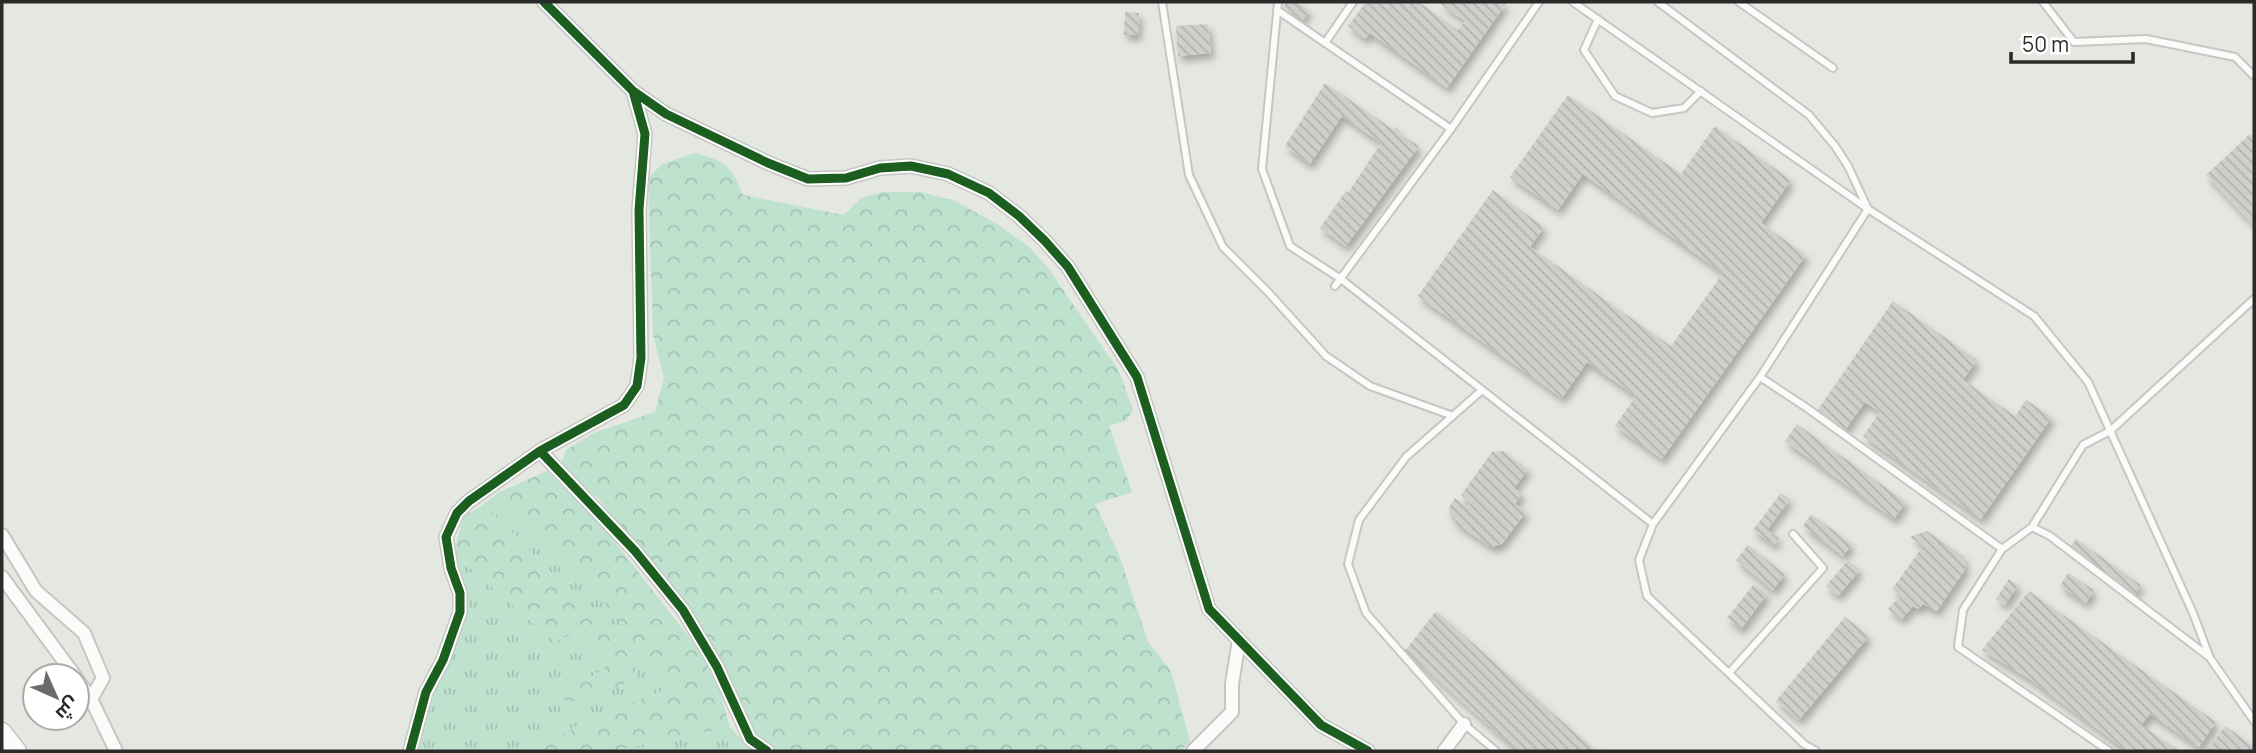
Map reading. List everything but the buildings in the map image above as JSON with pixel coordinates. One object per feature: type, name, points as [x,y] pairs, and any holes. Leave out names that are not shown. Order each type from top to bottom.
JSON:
[{"type":"main road","points":[[2,732],[17,751]]},
{"type":"street","points":[[544,2],[633,91],[666,114],[768,163],[808,179],[846,178],[880,168],[911,166],[948,174],[989,193],[1018,216],[1068,267],[1137,377],[1209,609],[1321,725],[1368,751]]},
{"type":"street","points":[[410,751],[426,692],[443,660],[460,612],[460,593],[451,568],[446,537],[457,513],[469,500],[540,451],[624,405],[637,386],[641,358],[639,210],[645,134],[633,91]]},
{"type":"street","points":[[540,451],[635,551],[683,610],[717,667],[750,739],[766,751]]},
{"type":"street","points":[[2,535],[36,591],[84,633],[103,678],[91,699],[116,751]]},
{"type":"street","points":[[2,577],[64,662]]},
{"type":"street","points":[[1193,751],[1232,712],[1232,684],[1239,640]]},
{"type":"street","points":[[1444,751],[1464,724]]},
{"type":"lane","points":[[1162,2],[1189,175],[1223,247],[1326,356],[1370,386],[1453,416]]},
{"type":"lane","points":[[1278,2],[1262,169],[1290,246],[1340,279],[1653,524]]},
{"type":"lane","points":[[1325,43],[1353,2]]},
{"type":"lane","points":[[1335,286],[1451,129],[1539,2]]},
{"type":"lane","points":[[1573,2],[1868,209],[2034,316],[2088,382],[2193,613],[2210,658],[2254,721]]},
{"type":"lane","points":[[1659,2],[1809,115],[1848,166],[1868,209]]},
{"type":"lane","points":[[1739,2],[1833,68]]},
{"type":"lane","points":[[2043,2],[2074,42],[2146,39],[2235,57],[2254,76]]},
{"type":"lane","points":[[1277,10],[1451,129]]},
{"type":"lane","points":[[1598,19],[1584,50],[1615,96],[1652,113],[1684,108],[1700,91]]},
{"type":"lane","points":[[1816,751],[1804,744],[1647,596],[1639,560],[1653,524],[1760,377],[1868,209]]},
{"type":"lane","points":[[2109,751],[1958,647],[1963,610],[2001,549],[2032,527],[2083,446],[2110,431],[2254,299]]},
{"type":"lane","points":[[1760,377],[2001,549]]},
{"type":"lane","points":[[1482,391],[1406,457],[1359,520],[1348,564],[1366,613],[1464,724],[1496,751]]},
{"type":"lane","points":[[2032,527],[2050,536],[2210,658]]},
{"type":"lane","points":[[1729,673],[1823,568],[1793,534]]},
{"type":"green space","points":[[695,153],[721,162],[731,170],[743,195],[844,215],[861,198],[883,192],[920,192],[953,200],[997,224],[1030,248],[1048,268],[1119,371],[1133,410],[1127,420],[1109,426],[1132,492],[1095,504],[1120,557],[1148,642],[1171,671],[1190,742],[1180,751],[774,751],[758,740],[746,724],[726,670],[696,620],[598,498],[560,468],[566,450],[594,433],[655,412],[664,378],[653,335],[648,178],[662,164]]},
{"type":"green space","points":[[547,471],[607,532],[700,651],[720,692],[730,727],[612,751],[533,751],[582,723],[672,687],[598,595],[498,493]]},
{"type":"green space","points":[[498,493],[598,595],[673,687],[582,723],[533,751],[413,751],[432,687],[465,606],[463,583],[453,553],[555,642],[576,632],[605,666],[587,681],[565,689],[637,676],[634,661],[498,518],[480,507]]},
{"type":"green space","points":[[480,507],[498,518],[634,661],[637,677],[586,703],[559,700],[565,689],[587,681],[605,666],[576,632],[555,642],[453,553],[464,516]]},
{"type":"green space","points":[[730,727],[752,750],[612,751]]},
{"type":"cycle path","points":[[544,2],[633,91],[666,114],[768,163],[808,179],[846,178],[880,168],[911,166],[948,174],[989,193],[1019,216],[1068,267],[1137,377],[1209,609],[1321,725],[1368,751]]},
{"type":"cycle path","points":[[410,751],[426,692],[443,660],[460,612],[460,593],[451,568],[446,537],[457,513],[469,501],[540,451],[624,405],[637,386],[641,358],[639,210],[645,134],[633,91]]},
{"type":"cycle path","points":[[540,451],[635,551],[683,610],[717,667],[750,739],[767,751]]}]
